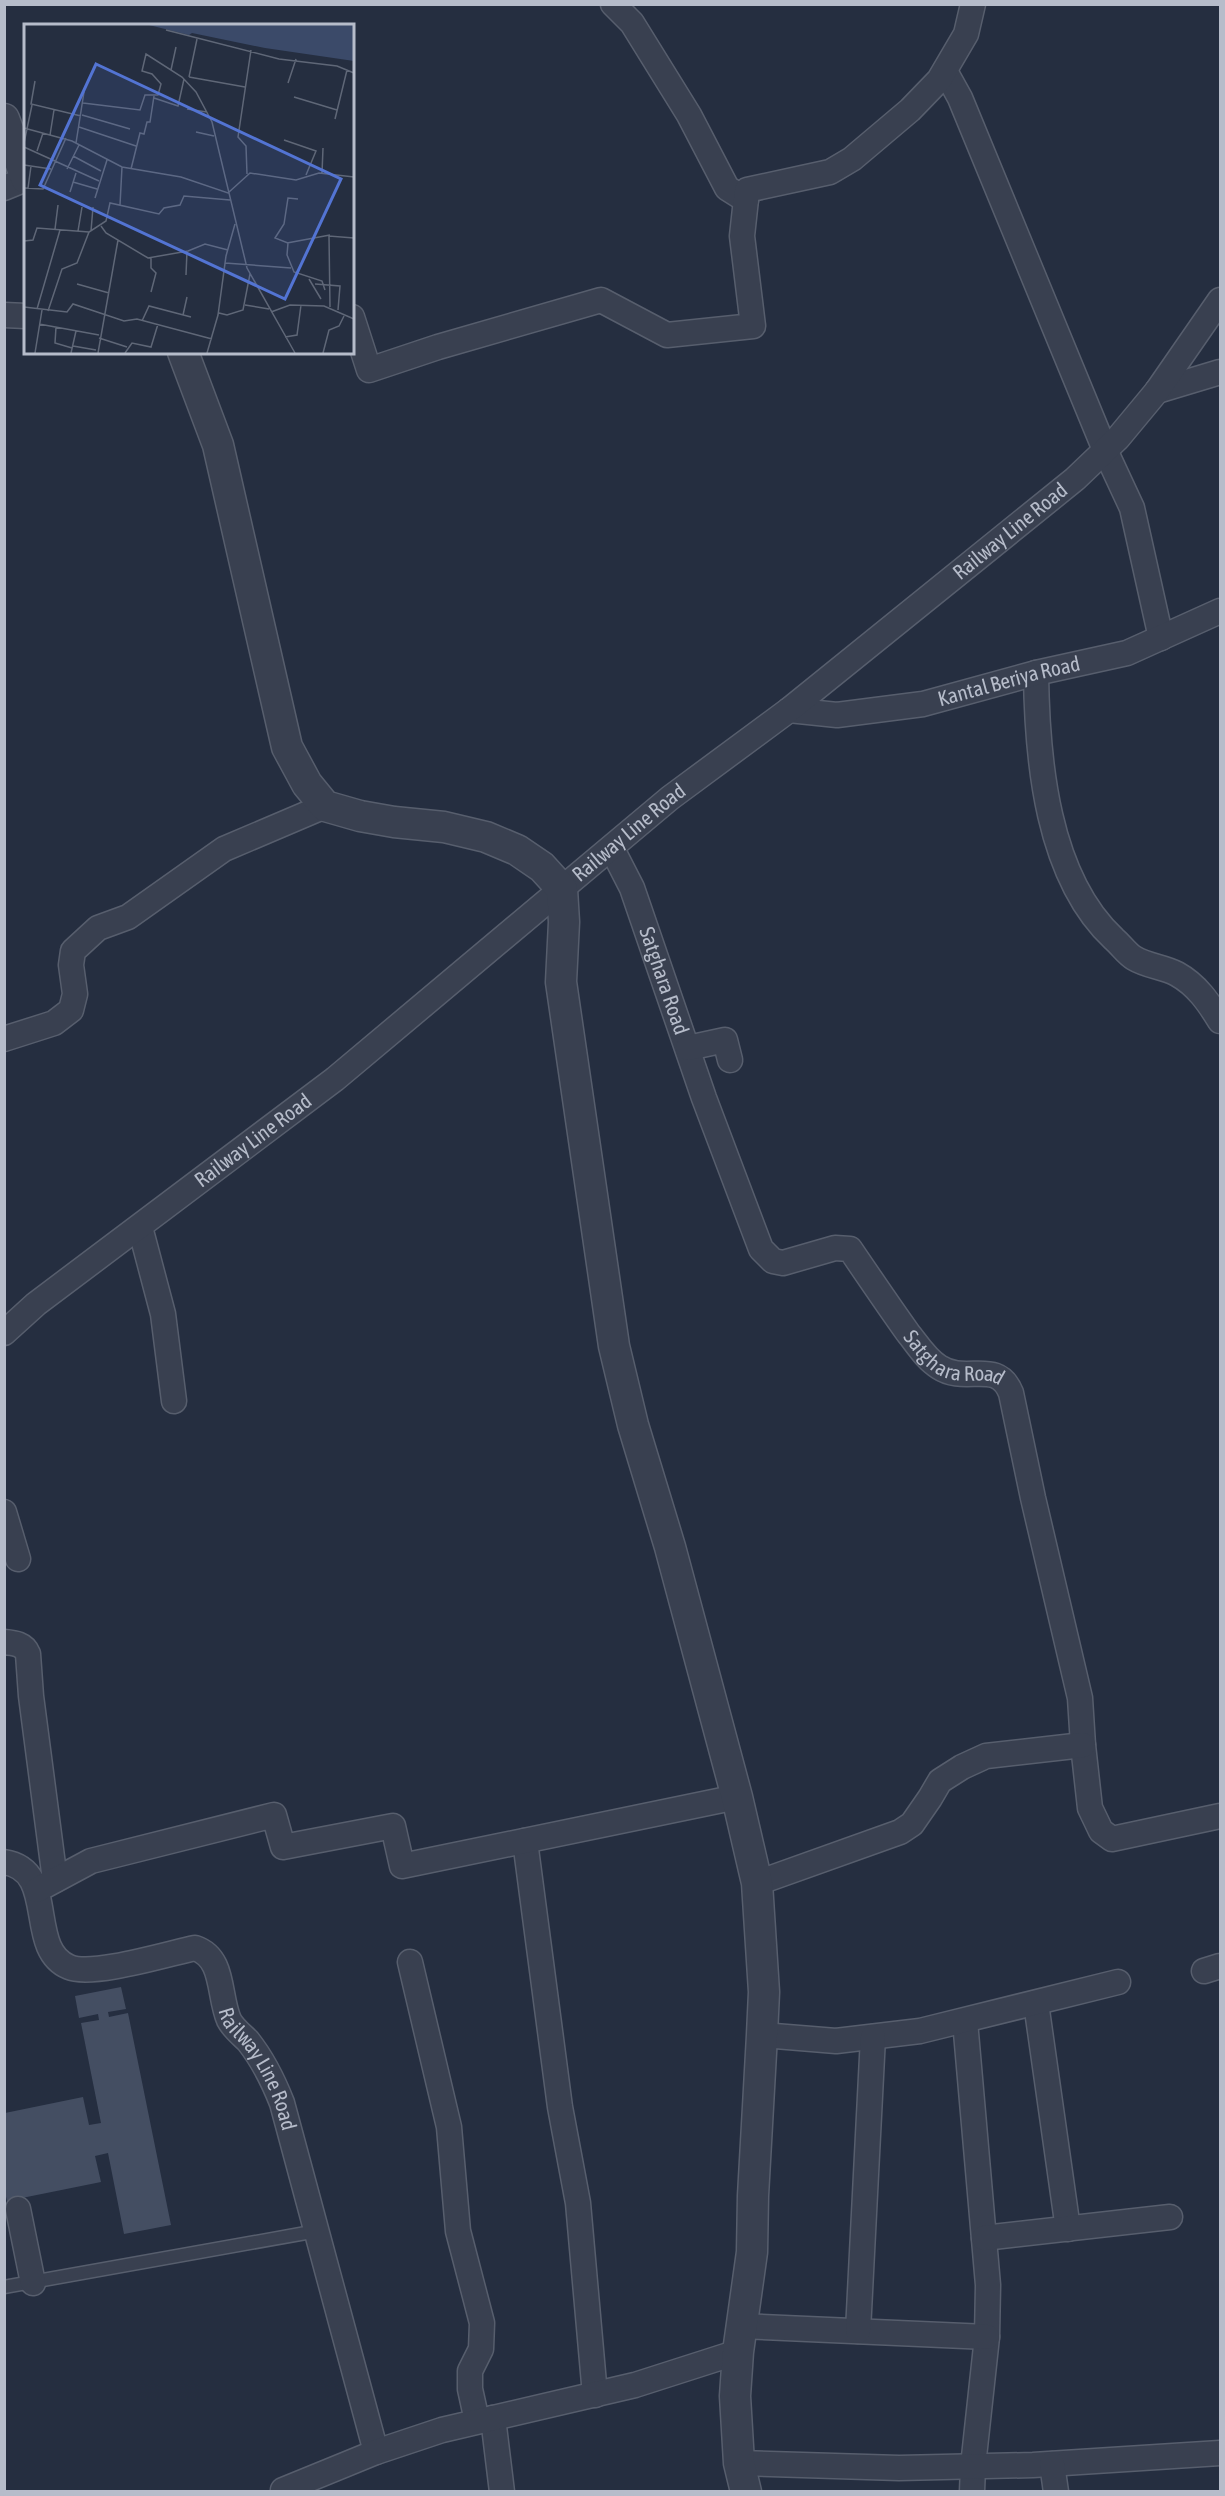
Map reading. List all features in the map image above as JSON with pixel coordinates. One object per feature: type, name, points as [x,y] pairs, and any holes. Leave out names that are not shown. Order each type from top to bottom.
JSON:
[{"type":"street","points":[[613,4],[632,23],[688,116],[727,188],[746,200]]},
{"type":"street","points":[[354,323],[369,370],[438,347],[601,300],[667,335],[753,326],[742,236],[747,190],[830,172],[852,159],[910,110],[945,71],[966,34],[973,4]]},
{"type":"street","points":[[945,71],[960,98],[1105,450],[1132,508],[1161,638]]},
{"type":"street","points":[[4,119],[24,174]]},
{"type":"street","points":[[4,188],[24,180]]},
{"type":"street","name":"Railway Line Road","points":[[4,1333],[36,1304],[335,1079],[670,798],[789,710],[1075,479],[1105,450],[1156,391],[1221,300]]},
{"type":"street","points":[[4,315],[24,315]]},
{"type":"street","points":[[184,354],[218,445],[287,747],[307,784],[326,806],[360,816],[444,827],[486,837],[517,850],[542,867],[562,889],[564,922],[561,982],[614,1346],[633,1425],[673,1558],[737,1797],[757,1883],[764,1992],[752,2252],[735,2396],[739,2463],[746,2492]]},
{"type":"street","points":[[1156,391],[1221,372]]},
{"type":"street","name":"Kantal Beriya Road","points":[[789,710],[837,715],[923,704],[1127,653],[1221,611]]},
{"type":"street","points":[[1036,674],[1037,731],[1048,804],[1073,882],[1100,926],[1134,958],[1178,974],[1217,1008]]},
{"type":"street","points":[[4,1039],[54,1023],[71,1010],[75,994],[71,965],[73,951],[98,928],[128,917],[224,849],[326,806]]},
{"type":"street","name":"Satghara Road","points":[[612,849],[632,888],[704,1098],[761,1249],[772,1261],[783,1263],[835,1248],[850,1249],[909,1334],[938,1367],[955,1374],[993,1374],[1002,1377],[1007,1383],[1080,1698],[1090,1808],[1101,1830],[1112,1839],[1221,1816]]},
{"type":"street","points":[[688,1048],[725,1040],[729,1060]]},
{"type":"street","points":[[140,1227],[163,1314],[174,1401]]},
{"type":"street","points":[[4,1512],[18,1559]]},
{"type":"street","points":[[4,1642],[26,1648],[28,1654],[46,1885],[91,1861],[274,1815],[283,1847],[393,1826],[402,1866],[737,1797]]},
{"type":"street","points":[[757,1883],[900,1832],[912,1824],[940,1781],[986,1756],[1083,1745]]},
{"type":"street","points":[[525,1841],[560,2107],[578,2203],[595,2395]]},
{"type":"street","name":"Railway Line Road","points":[[4,1862],[13,1863],[46,1885],[52,1954],[69,1967],[91,1971],[195,1948],[206,1952],[215,1965],[230,2022],[248,2042],[272,2076],[290,2132],[376,2452]]},
{"type":"street","points":[[410,1962],[449,2127],[458,2231],[482,2323],[481,2349],[470,2371],[470,2389],[485,2420],[502,2492]]},
{"type":"street","points":[[762,2035],[836,2041],[920,2031],[1118,1982]]},
{"type":"street","points":[[1036,2003],[1068,2229]]},
{"type":"street","points":[[965,2021],[988,2285],[987,2337],[972,2492]]},
{"type":"street","points":[[858,2331],[873,2037]]},
{"type":"street","points":[[18,2209],[33,2283]]},
{"type":"street","points":[[984,2238],[1170,2217]]},
{"type":"street","points":[[280,2491],[376,2452],[485,2420],[682,2372],[740,2339],[858,2331],[987,2337]]},
{"type":"street","points":[[739,2463],[899,2468],[1052,2464],[1221,2453]]},
{"type":"street","points":[[1052,2464],[1056,2492]]},
{"type":"lane","points":[[4,2287],[317,2230]]},
{"type":"building","points":[[121,1987],[126,2009],[108,2012],[109,2017],[128,2013],[171,2225],[124,2234],[108,2153],[95,2156],[101,2182],[7,2201],[5,2192],[5,2113],[83,2097],[89,2125],[101,2123],[81,2023],[99,2020],[98,2014],[79,2018],[75,1996]]}]
